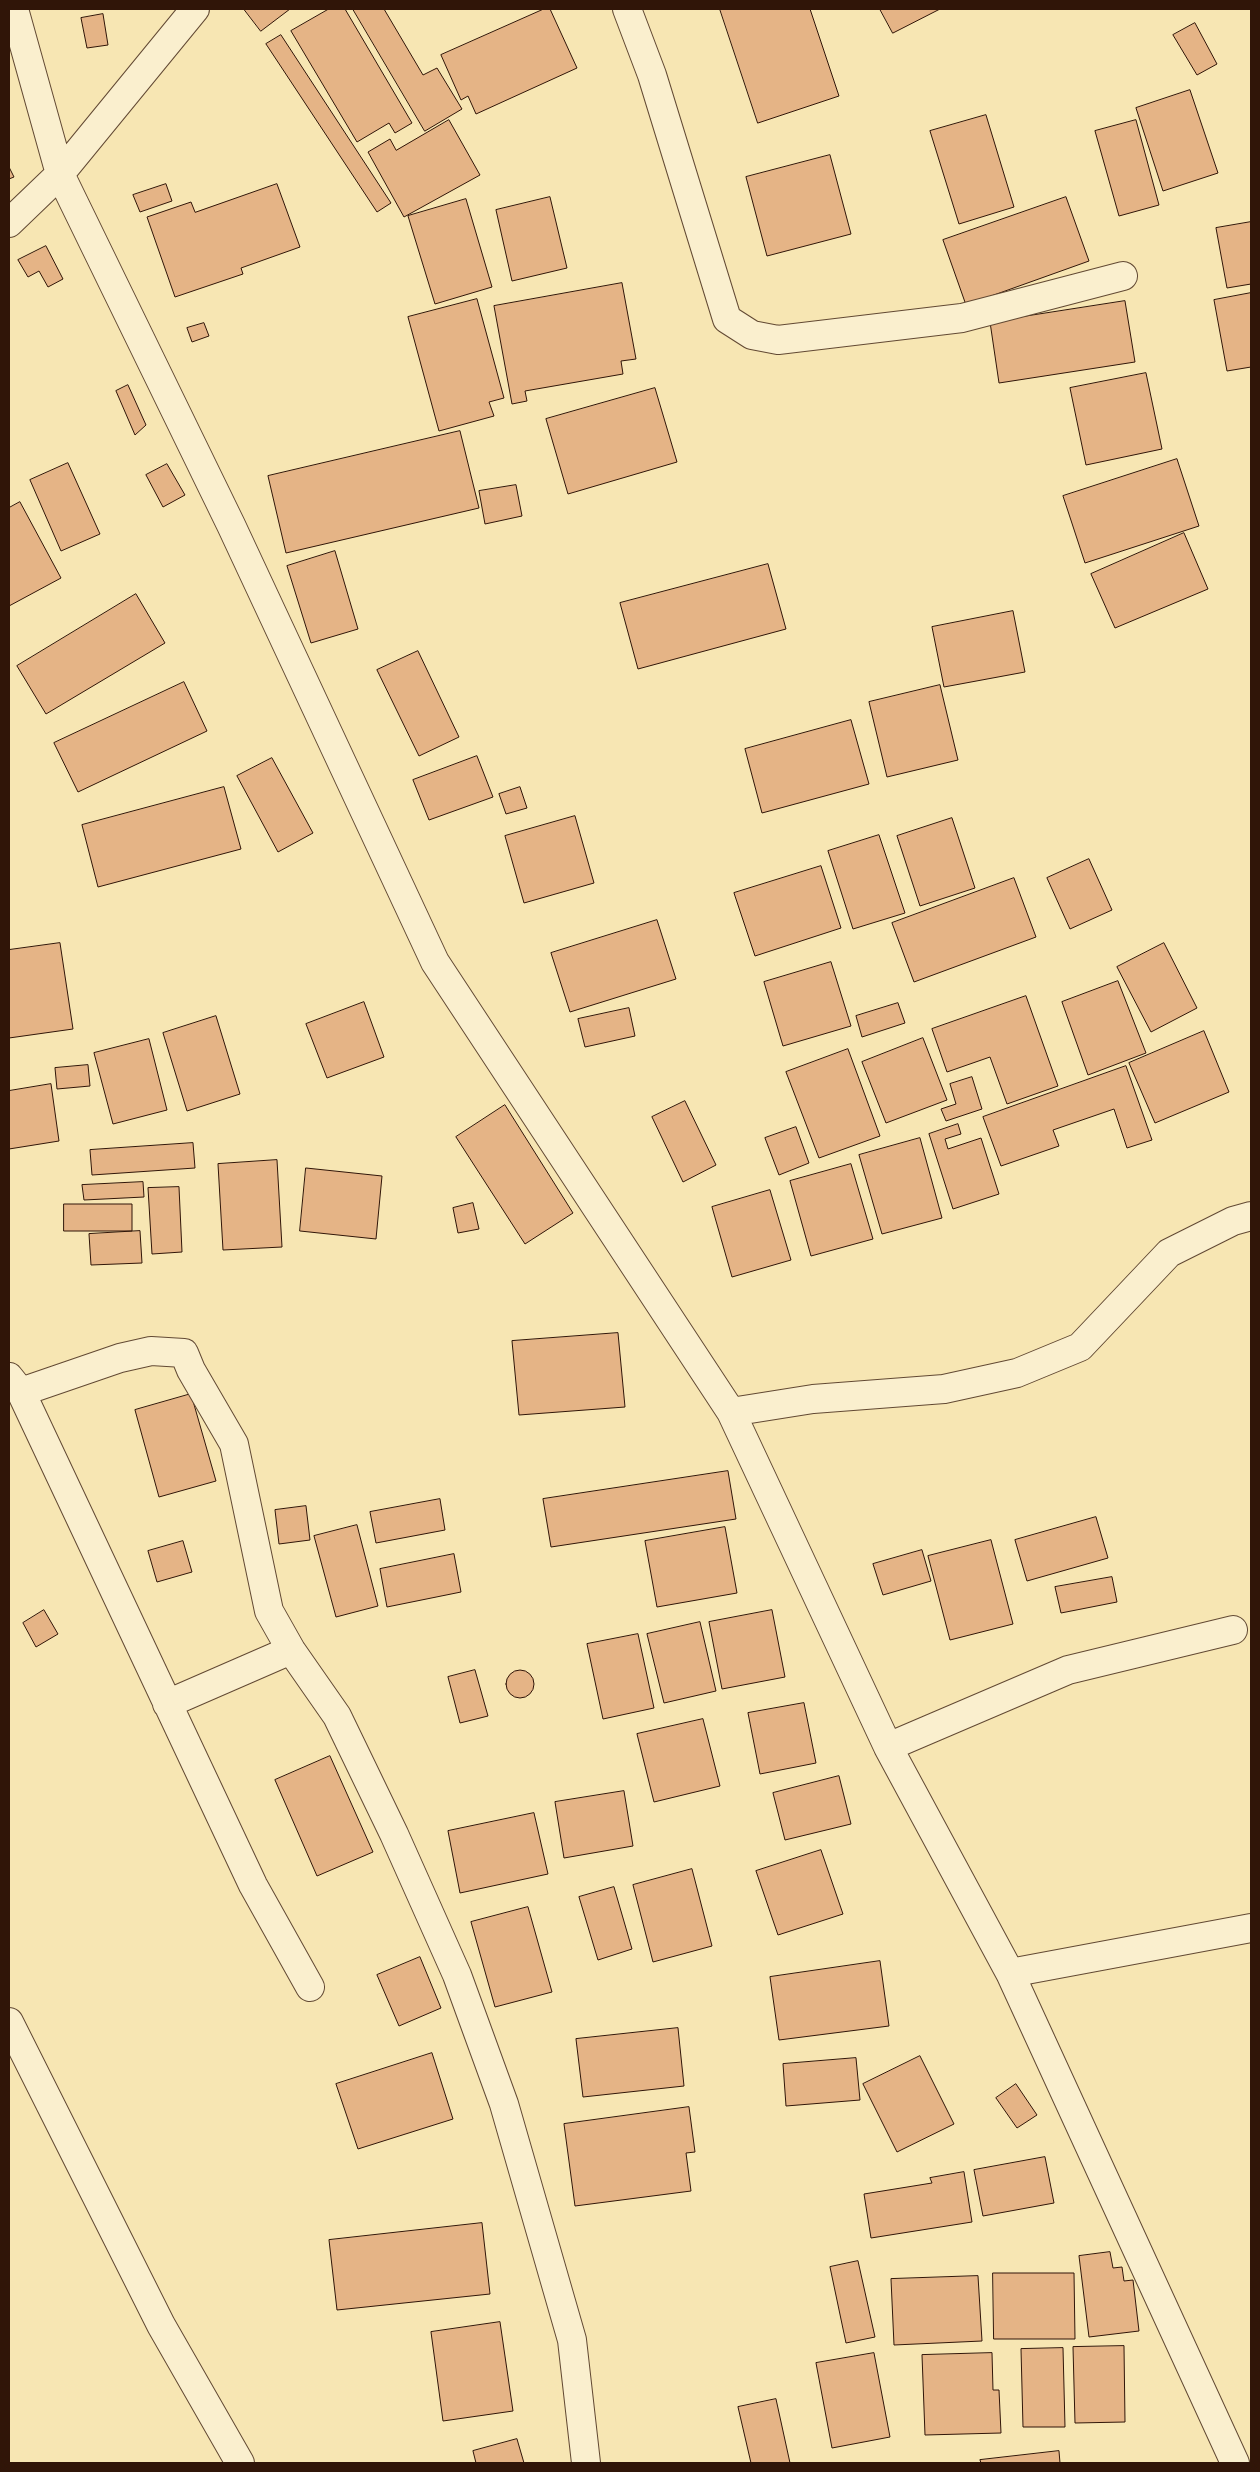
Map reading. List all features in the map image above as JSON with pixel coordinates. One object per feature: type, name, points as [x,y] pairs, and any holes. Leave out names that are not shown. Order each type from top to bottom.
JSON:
[{"type":"street","points":[[14,9],[60,174],[231,525],[435,962],[731,1412],[888,1747],[1010,1973],[1235,2463]]},
{"type":"street","points":[[9,222],[60,174],[195,9]]},
{"type":"street","points":[[627,9],[652,75],[727,320],[752,335],[778,340],[962,318],[1123,276]]},
{"type":"street","points":[[731,1412],[813,1399],[944,1389],[1017,1373],[1080,1347],[1169,1253],[1233,1221],[1251,1216]]},
{"type":"street","points":[[310,1987],[253,1885],[15,1384],[150,1351],[184,1353],[191,1370],[234,1444],[269,1611],[291,1650],[337,1716],[394,1834],[456,1975],[504,2104],[572,2340],[586,2463]]},
{"type":"street","points":[[888,1747],[1068,1670],[1233,1630]]},
{"type":"street","points":[[167,1704],[291,1650]]},
{"type":"street","points":[[1010,1973],[1251,1928]]},
{"type":"street","points":[[9,2022],[161,2324],[240,2463]]},
{"type":"building","points":[[244,9],[290,9],[261,31]]},
{"type":"building","points":[[329,9],[345,9],[412,123],[395,133],[389,123],[357,142],[291,31]]},
{"type":"building","points":[[353,9],[384,9],[423,75],[437,68],[462,109],[425,131]]},
{"type":"building","points":[[544,9],[550,9],[577,68],[476,114],[468,96],[461,100],[441,55]]},
{"type":"building","points":[[720,9],[810,9],[839,96],[758,123]]},
{"type":"building","points":[[880,9],[940,9],[893,33]]},
{"type":"building","points":[[103,14],[108,45],[87,48],[81,18]]},
{"type":"building","points":[[1195,23],[1217,64],[1197,75],[1173,35]]},
{"type":"building","points":[[281,35],[391,203],[377,212],[266,44]]},
{"type":"building","points":[[1190,90],[1218,173],[1163,191],[1136,108]]},
{"type":"building","points":[[986,115],[1014,207],[959,224],[930,131]]},
{"type":"building","points":[[449,120],[480,175],[404,217],[368,152],[390,139],[396,150]]},
{"type":"building","points":[[1136,120],[1159,205],[1119,216],[1095,131]]},
{"type":"building","points":[[830,155],[851,234],[767,256],[746,177]]},
{"type":"building","points":[[9,167],[14,177],[9,179]]},
{"type":"building","points":[[166,184],[172,201],[140,212],[133,195]]},
{"type":"building","points":[[277,184],[300,247],[241,268],[243,274],[175,297],[147,217],[191,202],[195,212]]},
{"type":"building","points":[[550,197],[567,268],[512,281],[496,210]]},
{"type":"building","points":[[1066,197],[1089,261],[966,305],[943,240]]},
{"type":"building","points":[[466,199],[492,287],[435,304],[408,216]]},
{"type":"building","points":[[1251,222],[1251,284],[1227,288],[1216,228]]},
{"type":"building","points":[[46,246],[63,279],[48,287],[39,271],[28,277],[18,260]]},
{"type":"building","points":[[622,283],[636,359],[621,361],[623,374],[525,391],[527,401],[512,404],[494,306]]},
{"type":"building","points":[[1251,293],[1251,367],[1227,371],[1214,300]]},
{"type":"building","points":[[477,299],[504,398],[489,402],[494,416],[439,431],[408,317]]},
{"type":"building","points":[[1125,301],[1135,362],[999,383],[990,322]]},
{"type":"building","points":[[204,323],[209,336],[192,342],[187,328]]},
{"type":"building","points":[[1146,373],[1162,449],[1086,465],[1070,388]]},
{"type":"building","points":[[128,385],[146,425],[135,435],[116,391]]},
{"type":"building","points":[[655,388],[677,462],[568,494],[546,419]]},
{"type":"building","points":[[460,431],[479,508],[286,553],[268,476]]},
{"type":"building","points":[[1177,459],[1199,526],[1085,563],[1063,496]]},
{"type":"building","points":[[68,463],[100,534],[61,551],[30,480]]},
{"type":"building","points":[[167,464],[185,495],[163,507],[146,475]]},
{"type":"building","points":[[516,485],[522,516],[485,524],[479,491]]},
{"type":"building","points":[[20,502],[61,578],[9,606],[9,508]]},
{"type":"building","points":[[1184,533],[1208,589],[1115,628],[1091,574]]},
{"type":"building","points":[[335,551],[358,629],[311,643],[287,566]]},
{"type":"building","points":[[768,564],[786,629],[638,669],[620,603]]},
{"type":"building","points":[[136,594],[165,643],[46,714],[17,666]]},
{"type":"building","points":[[1013,611],[1025,672],[944,687],[932,627]]},
{"type":"building","points":[[418,651],[459,737],[419,756],[377,670]]},
{"type":"building","points":[[184,682],[207,731],[78,792],[54,743]]},
{"type":"building","points":[[940,685],[958,760],[887,777],[869,702]]},
{"type":"building","points":[[851,720],[869,784],[762,813],[745,749]]},
{"type":"building","points":[[477,756],[493,797],[429,820],[413,780]]},
{"type":"building","points":[[272,758],[313,833],[278,852],[237,776]]},
{"type":"building","points":[[224,787],[241,849],[98,887],[82,825]]},
{"type":"building","points":[[520,787],[527,808],[506,814],[499,794]]},
{"type":"building","points":[[575,816],[594,883],[524,903],[505,836]]},
{"type":"building","points":[[952,818],[975,888],[920,906],[897,836]]},
{"type":"building","points":[[879,835],[905,913],[853,929],[828,851]]},
{"type":"building","points":[[1089,859],[1112,910],[1070,929],[1047,878]]},
{"type":"building","points":[[821,866],[841,928],[755,956],[734,893]]},
{"type":"building","points":[[1014,878],[1036,937],[914,982],[892,923]]},
{"type":"building","points":[[657,920],[676,979],[570,1012],[551,953]]},
{"type":"building","points":[[60,943],[73,1029],[9,1038],[9,950]]},
{"type":"building","points":[[1164,943],[1197,1008],[1151,1032],[1117,967]]},
{"type":"building","points":[[831,962],[851,1026],[783,1046],[764,982]]},
{"type":"building","points":[[1118,981],[1146,1053],[1088,1075],[1062,1002]]},
{"type":"building","points":[[1026,996],[1058,1086],[1007,1104],[990,1057],[947,1072],[932,1029]]},
{"type":"building","points":[[364,1002],[384,1057],[327,1078],[306,1024]]},
{"type":"building","points":[[898,1003],[905,1023],[862,1037],[856,1016]]},
{"type":"building","points":[[629,1008],[635,1036],[585,1047],[578,1019]]},
{"type":"building","points":[[216,1016],[240,1094],[187,1111],[163,1033]]},
{"type":"building","points":[[1204,1031],[1229,1092],[1155,1123],[1129,1063]]},
{"type":"building","points":[[923,1038],[947,1100],[886,1123],[862,1062]]},
{"type":"building","points":[[149,1039],[167,1110],[113,1124],[94,1053]]},
{"type":"building","points":[[848,1049],[880,1136],[819,1158],[786,1072]]},
{"type":"building","points":[[88,1065],[90,1086],[57,1089],[55,1068]]},
{"type":"building","points":[[1126,1066],[1152,1140],[1127,1148],[1114,1109],[1053,1130],[1059,1146],[1001,1166],[983,1117]]},
{"type":"building","points":[[972,1077],[982,1109],[946,1121],[941,1109],[956,1104],[950,1084]]},
{"type":"building","points":[[51,1084],[59,1141],[9,1149],[9,1091]]},
{"type":"building","points":[[685,1101],[716,1165],[683,1182],[652,1117]]},
{"type":"building","points":[[505,1105],[573,1213],[525,1244],[456,1137]]},
{"type":"building","points":[[958,1124],[961,1134],[945,1139],[948,1149],[981,1138],[999,1194],[953,1209],[929,1134]]},
{"type":"building","points":[[796,1127],[809,1163],[779,1175],[765,1138]]},
{"type":"building","points":[[920,1138],[942,1218],[882,1234],[859,1155]]},
{"type":"building","points":[[193,1143],[195,1168],[92,1175],[90,1150]]},
{"type":"building","points":[[277,1160],[282,1247],[223,1250],[218,1164]]},
{"type":"building","points":[[851,1164],[873,1239],[811,1256],[790,1181]]},
{"type":"building","points":[[306,1168],[382,1176],[376,1239],[300,1231]]},
{"type":"building","points":[[143,1182],[144,1197],[84,1200],[82,1185]]},
{"type":"building","points":[[179,1187],[182,1252],[152,1254],[148,1188]]},
{"type":"building","points":[[770,1190],[791,1260],[732,1277],[712,1207]]},
{"type":"building","points":[[473,1203],[479,1229],[458,1233],[453,1208]]},
{"type":"building","points":[[64,1204],[132,1204],[132,1231],[64,1231]]},
{"type":"building","points":[[140,1231],[142,1263],[91,1265],[89,1234]]},
{"type":"building","points":[[618,1333],[625,1407],[519,1415],[512,1341]]},
{"type":"building","points":[[191,1394],[216,1481],[159,1497],[135,1410]]},
{"type":"building","points":[[728,1471],[736,1519],[551,1547],[543,1499]]},
{"type":"building","points":[[440,1499],[445,1530],[376,1543],[370,1512]]},
{"type":"building","points":[[306,1506],[310,1540],[279,1544],[275,1510]]},
{"type":"building","points":[[1096,1517],[1108,1558],[1027,1581],[1015,1540]]},
{"type":"building","points":[[357,1525],[378,1606],[336,1617],[314,1536]]},
{"type":"building","points":[[725,1527],[737,1593],[657,1607],[645,1541]]},
{"type":"building","points":[[991,1540],[1013,1624],[950,1640],[928,1556]]},
{"type":"building","points":[[183,1541],[192,1572],[157,1582],[148,1551]]},
{"type":"building","points":[[922,1550],[931,1581],[883,1595],[873,1564]]},
{"type":"building","points":[[454,1554],[461,1592],[387,1607],[380,1569]]},
{"type":"building","points":[[1112,1577],[1117,1602],[1061,1613],[1055,1587]]},
{"type":"building","points":[[44,1610],[58,1634],[36,1647],[23,1623]]},
{"type":"building","points":[[772,1610],[785,1677],[722,1689],[709,1622]]},
{"type":"building","points":[[700,1622],[716,1691],[664,1703],[647,1634]]},
{"type":"building","points":[[638,1634],[654,1708],[603,1719],[587,1644]]},
{"type":"building","points":[[475,1670],[488,1716],[460,1723],[448,1677]]},
{"type":"building","points":[[520,1670],[530,1674],[534,1684],[530,1694],[520,1698],[510,1694],[506,1684],[510,1674]]},
{"type":"building","points":[[804,1703],[816,1763],[760,1774],[748,1713]]},
{"type":"building","points":[[703,1719],[720,1786],[654,1802],[637,1734]]},
{"type":"building","points":[[330,1756],[373,1852],[317,1876],[275,1780]]},
{"type":"building","points":[[839,1776],[851,1824],[785,1840],[773,1793]]},
{"type":"building","points":[[624,1791],[633,1846],[564,1858],[555,1802]]},
{"type":"building","points":[[534,1813],[548,1874],[460,1893],[448,1831]]},
{"type":"building","points":[[821,1850],[843,1914],[778,1935],[756,1871]]},
{"type":"building","points":[[692,1869],[712,1946],[653,1962],[633,1885]]},
{"type":"building","points":[[614,1887],[632,1949],[598,1960],[579,1897]]},
{"type":"building","points":[[528,1907],[552,1992],[495,2007],[471,1922]]},
{"type":"building","points":[[420,1957],[441,2008],[399,2026],[377,1975]]},
{"type":"building","points":[[880,1961],[889,2026],[779,2040],[770,1977]]},
{"type":"building","points":[[678,2028],[684,2086],[583,2097],[576,2039]]},
{"type":"building","points":[[432,2053],[453,2119],[358,2149],[336,2084]]},
{"type":"building","points":[[920,2056],[954,2124],[897,2152],[863,2084]]},
{"type":"building","points":[[856,2058],[860,2100],[786,2106],[783,2064]]},
{"type":"building","points":[[1016,2084],[1037,2115],[1017,2128],[996,2098]]},
{"type":"building","points":[[689,2107],[695,2152],[686,2153],[691,2191],[575,2206],[564,2124]]},
{"type":"building","points":[[1045,2157],[1054,2203],[983,2216],[974,2170]]},
{"type":"building","points":[[964,2172],[972,2222],[871,2238],[864,2194],[932,2183],[930,2178]]},
{"type":"building","points":[[482,2223],[490,2294],[337,2310],[329,2240]]},
{"type":"building","points":[[1110,2252],[1113,2268],[1122,2267],[1124,2281],[1133,2280],[1139,2331],[1089,2337],[1079,2256]]},
{"type":"building","points":[[858,2261],[875,2337],[846,2343],[830,2267]]},
{"type":"building","points":[[993,2273],[1074,2273],[1075,2339],[994,2339]]},
{"type":"building","points":[[978,2276],[982,2341],[894,2345],[891,2279]]},
{"type":"building","points":[[500,2322],[513,2411],[443,2421],[431,2332]]},
{"type":"building","points":[[1124,2346],[1125,2422],[1075,2423],[1073,2347]]},
{"type":"building","points":[[1063,2348],[1065,2427],[1023,2427],[1021,2349]]},
{"type":"building","points":[[874,2353],[890,2437],[832,2448],[816,2363]]},
{"type":"building","points":[[992,2353],[993,2390],[999,2390],[1001,2433],[925,2435],[922,2355]]},
{"type":"building","points":[[776,2399],[790,2463],[751,2463],[738,2407]]},
{"type":"building","points":[[517,2439],[524,2463],[476,2463],[473,2451]]},
{"type":"building","points":[[1059,2451],[1060,2463],[981,2463],[980,2460]]}]
